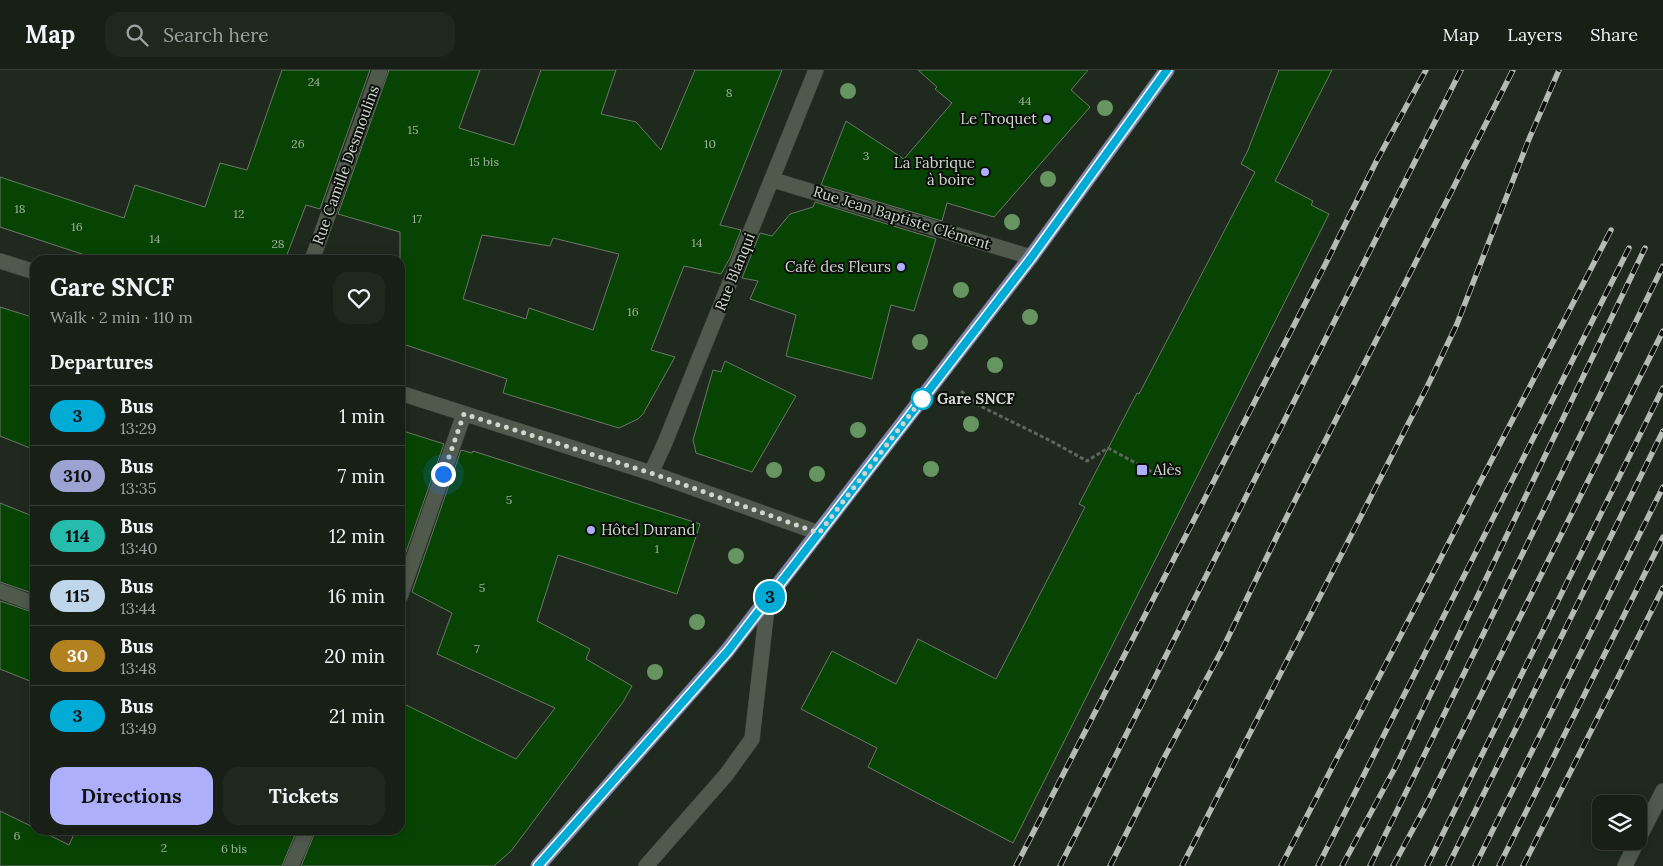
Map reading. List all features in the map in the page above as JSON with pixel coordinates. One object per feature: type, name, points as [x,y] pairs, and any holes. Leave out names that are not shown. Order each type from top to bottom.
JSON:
[{"type":"main road","points":[[538,866],[728,651],[1031,258],[1167,70]]},
{"type":"street","name":"Rue Camille Desmoulins","points":[[314,255],[380,70]]},
{"type":"street","name":"Rue Blanqui","points":[[651,473],[773,180],[816,70]]},
{"type":"street","name":"Rue Jean Baptiste Clément","points":[[773,180],[1031,258]]},
{"type":"street","points":[[0,261],[30,270]]},
{"type":"street","points":[[405,395],[651,473],[819,533]]},
{"type":"street","points":[[405,583],[464,414]]},
{"type":"street","points":[[0,591],[30,602]]},
{"type":"street","points":[[646,866],[726,775],[752,739],[768,599]]},
{"type":"street","points":[[1647,822],[1663,791]]},
{"type":"street","points":[[291,866],[305,835]]},
{"type":"street","points":[[1624,866],[1633,850]]},
{"type":"path","points":[[941,374],[978,405],[1087,461],[1108,448],[1165,479]]},
{"type":"building","points":[[282,70],[370,70],[320,209],[306,205],[287,255],[85,255],[0,227],[0,177],[124,218],[135,185],[205,207],[220,163],[247,170]]},
{"type":"building","points":[[389,70],[480,70],[459,128],[514,145],[541,70],[616,70],[601,114],[636,122],[661,150],[695,70],[782,70],[720,225],[741,230],[730,258],[721,274],[684,266],[651,350],[675,357],[643,414],[638,419],[619,428],[503,393],[507,379],[405,345],[405,255],[400,255],[400,232],[338,214]],"holes":[[[482,235],[550,246],[553,238],[619,254],[593,330],[529,308],[526,319],[463,299]]]},
{"type":"building","points":[[918,70],[1088,70],[1071,90],[1090,107],[994,217],[947,203],[942,221],[821,185],[846,121],[904,159],[952,103],[935,89],[937,87]]},
{"type":"building","points":[[1279,70],[1332,70],[1275,181],[1313,201],[1311,205],[1329,214],[1013,843],[868,767],[877,748],[801,709],[832,651],[896,684],[918,639],[996,679],[1085,507],[1079,504],[1255,172],[1241,164]]},
{"type":"building","points":[[815,202],[936,239],[914,311],[891,305],[872,379],[786,356],[796,315],[750,299],[758,281],[742,278],[760,233],[772,236],[790,214],[813,207]]},
{"type":"building","points":[[0,307],[30,316],[30,448],[0,436]]},
{"type":"building","points":[[725,361],[796,396],[752,472],[696,453],[693,440],[713,370],[721,372]]},
{"type":"building","points":[[405,432],[444,444],[405,555]]},
{"type":"building","points":[[461,450],[472,453],[473,451],[700,524],[677,594],[558,555],[537,621],[590,649],[586,659],[632,686],[623,702],[511,851],[494,866],[301,866],[314,835],[405,835],[405,704],[516,759],[555,708],[437,654],[452,613],[412,592]]},
{"type":"building","points":[[0,503],[30,515],[30,592],[0,582]]},
{"type":"building","points":[[0,601],[30,611],[30,681],[0,669]]},
{"type":"building","points":[[0,811],[30,826],[30,835],[49,835],[69,845],[74,835],[295,835],[282,866],[0,866]]},
{"type":"railway","points":[[1016,866],[1376,162],[1426,70]]},
{"type":"railway","points":[[1060,866],[1461,70]]},
{"type":"railway","points":[[1110,866],[1164,758],[1222,650],[1278,534],[1513,70]]},
{"type":"railway","points":[[1182,866],[1427,387],[1457,324],[1529,139],[1559,70]]},
{"type":"railway","points":[[1281,866],[1611,230]]},
{"type":"railway","points":[[1318,866],[1629,248]]},
{"type":"railway","points":[[1342,866],[1395,768],[1645,248]]},
{"type":"railway","points":[[1370,866],[1663,266]]},
{"type":"railway","points":[[1393,866],[1424,809],[1663,331]]},
{"type":"railway","points":[[1427,866],[1663,388]]},
{"type":"railway","points":[[1448,866],[1663,431]]},
{"type":"railway","points":[[1475,866],[1663,487]]},
{"type":"railway","points":[[1499,866],[1663,537]]},
{"type":"railway","points":[[1523,866],[1663,588]]},
{"type":"bus line","name":"3","points":[[538,866],[728,651],[1031,258],[1167,70]]},
{"type":"place","name":"Le Troquet","points":[[1047,119]]},
{"type":"place","name":"La Fabrique à boire","points":[[985,172]]},
{"type":"place","name":"Café des Fleurs","points":[[901,267]]},
{"type":"place","name":"Gare SNCF","points":[[922,399]]},
{"type":"place","name":"Alès","points":[[1142,470]]},
{"type":"place","name":"Hôtel Durand","points":[[591,530]]},
{"type":"route","points":[[443,474],[464,414],[651,473],[819,533],[922,399]]}]
